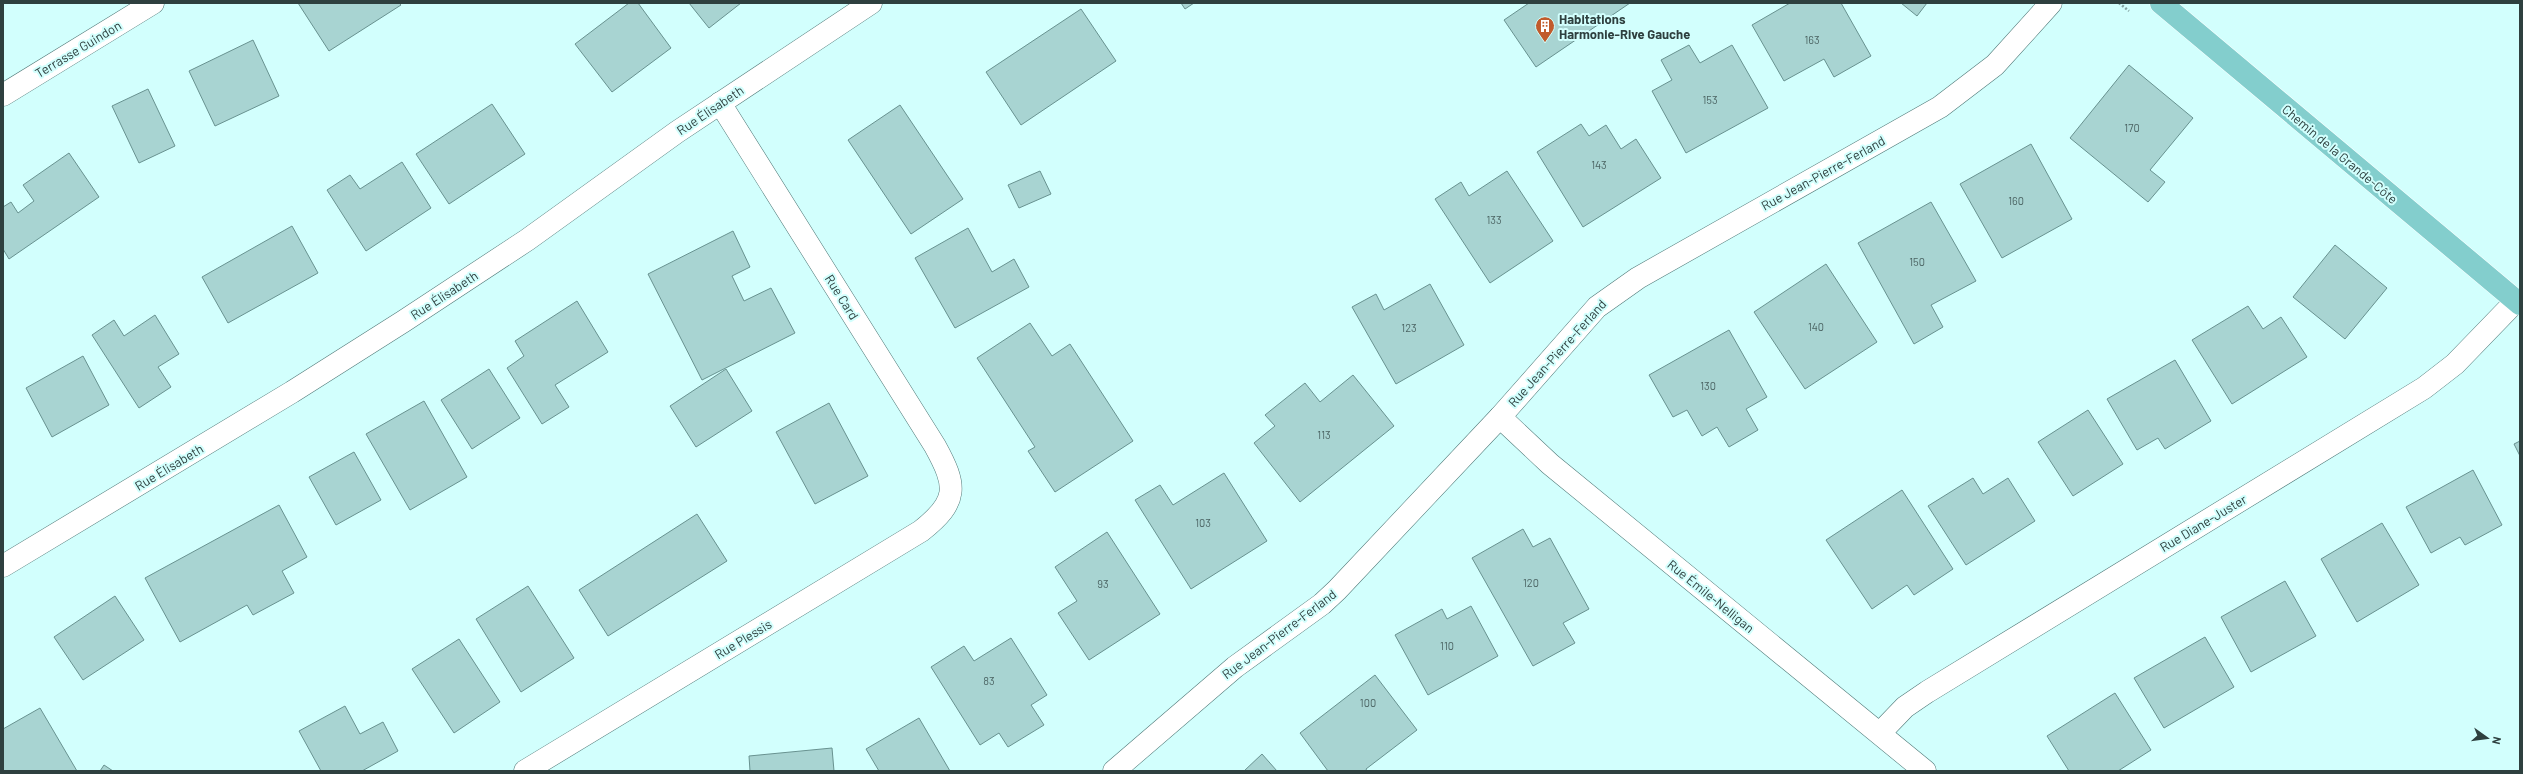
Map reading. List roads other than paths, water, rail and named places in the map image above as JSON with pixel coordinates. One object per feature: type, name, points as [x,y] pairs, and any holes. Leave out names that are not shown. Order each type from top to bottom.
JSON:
[{"type":"main road","name":"Chemin de la Grande-Côte","points":[[2161,3],[2518,302]]},
{"type":"street","name":"Terrasse Guindon","points":[[3,95],[154,3]]},
{"type":"street","name":"Rue Élisabeth","points":[[3,566],[292,392],[410,317],[527,240],[720,103],[871,3]]},
{"type":"street","name":"Rue Jean-Pierre-Ferland","points":[[1114,771],[1235,667],[1322,604],[1376,550],[1500,417],[1606,298],[1638,278],[1940,107],[1995,65],[2051,3]]},
{"type":"street","name":"Rue Card","points":[[720,103],[935,446],[951,478],[950,496]]},
{"type":"street","name":"Rue Diane-Juster","points":[[1880,733],[1905,707],[1927,692],[2424,388],[2455,364],[2518,302]]},
{"type":"street","name":"Rue Émile-Nelligan","points":[[1500,417],[1550,464],[1925,771]]},
{"type":"street","name":"Rue Plessis","points":[[525,771],[921,531],[940,515],[950,496]]},
{"type":"place","name":"Habitations Harmonie-Rive Gauche","points":[[1545,43]]}]
